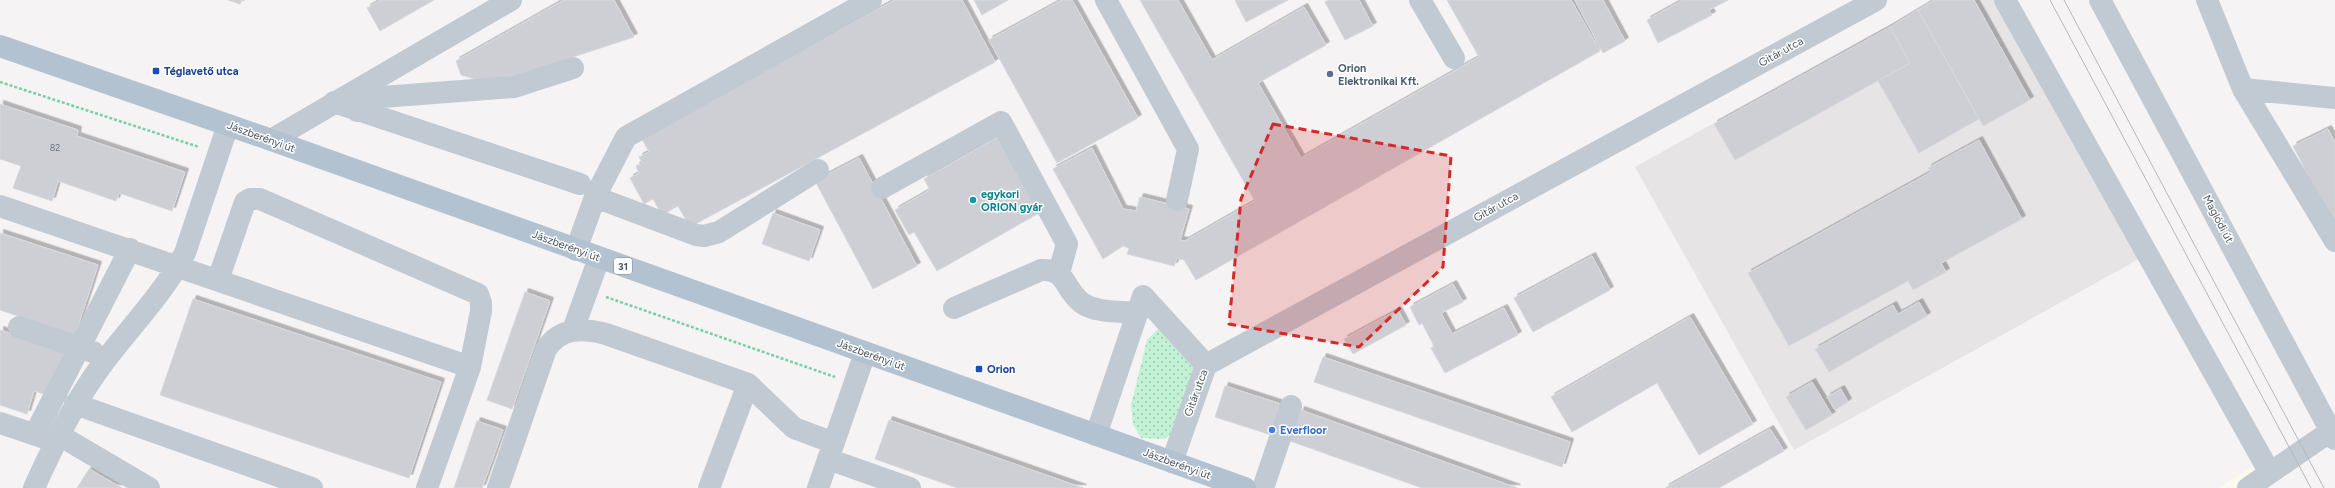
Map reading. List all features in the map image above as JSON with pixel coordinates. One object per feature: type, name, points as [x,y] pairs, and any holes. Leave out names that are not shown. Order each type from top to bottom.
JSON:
[{"type":"main road","name":"Jászberényi út","points":[[0,46],[271,140],[1245,488]]},
{"type":"street","points":[[271,140],[510,0]]},
{"type":"street","points":[[576,250],[588,191],[626,137],[871,0]]},
{"type":"street","points":[[1106,0],[1188,149],[1177,200]]},
{"type":"street","points":[[1420,0],[1454,58]]},
{"type":"street","name":"Gitár utca","points":[[1172,462],[1206,365],[1876,0]]},
{"type":"street","points":[[2005,0],[2270,473]]},
{"type":"street","name":"Maglódi út","points":[[2100,0],[2333,435]]},
{"type":"street","points":[[2206,0],[2243,89],[2335,241]]},
{"type":"street","points":[[357,111],[382,97],[514,87],[573,68]]},
{"type":"street","points":[[381,75],[385,88],[382,97]]},
{"type":"street","points":[[2243,89],[2335,98]]},
{"type":"street","points":[[334,102],[588,191],[696,235],[704,236],[719,232],[818,170]]},
{"type":"street","points":[[882,188],[1000,122],[1067,244],[1059,273]]},
{"type":"street","points":[[34,488],[75,404],[107,358],[168,283],[178,266],[185,252],[228,125]]},
{"type":"street","points":[[218,280],[245,202],[250,199],[260,200],[478,294],[481,303],[481,311],[470,367],[427,488]]},
{"type":"street","points":[[0,206],[130,249],[470,367]]},
{"type":"street","points":[[35,434],[130,249]]},
{"type":"street","points":[[573,330],[599,258]]},
{"type":"street","points":[[954,308],[1041,270],[1052,269],[1059,273],[1082,303],[1094,308],[1137,313]]},
{"type":"street","points":[[1096,435],[1143,296],[1206,365]]},
{"type":"street","points":[[19,327],[80,347],[107,358]]},
{"type":"street","points":[[498,488],[546,349],[560,334],[573,330],[587,329],[606,334],[748,384],[794,428],[831,451],[910,488]]},
{"type":"street","points":[[818,488],[865,353]]},
{"type":"street","points":[[709,488],[748,384]]},
{"type":"street","points":[[75,404],[312,488]]},
{"type":"street","points":[[1263,488],[1291,406]]},
{"type":"street","points":[[0,423],[35,434],[58,438],[149,488]]},
{"type":"street","points":[[2248,488],[2333,435]]},
{"type":"path","points":[[0,82],[219,154]]},
{"type":"path","points":[[587,290],[854,384]]},
{"type":"highlighted area","points":[[1273,124],[1451,156],[1443,267],[1359,347],[1229,324],[1241,199]]},
{"type":"shaded area","points":[[1935,0],[1995,0],[2139,259],[1794,450],[1635,167]]},
{"type":"shaded area","points":[[2253,466],[2265,488],[2219,488]]},
{"type":"green space","points":[[1159,328],[1199,371],[1177,430],[1164,439],[1141,438],[1133,424],[1131,405],[1147,340]]},
{"type":"building","points":[[228,0],[242,0],[240,4]]},
{"type":"building","points":[[381,0],[434,0],[380,31],[367,8]]},
{"type":"building","points":[[564,0],[614,0],[634,37],[491,84],[461,75],[456,61]]},
{"type":"building","points":[[895,0],[962,0],[995,62],[690,227],[678,206],[662,215],[653,199],[644,204],[630,178],[639,173],[636,166],[642,163],[639,157],[649,152],[641,137]]},
{"type":"building","points":[[974,0],[1008,0],[982,15]]},
{"type":"building","points":[[1062,0],[1072,0],[1138,118],[1057,163],[989,40]]},
{"type":"building","points":[[1140,0],[1178,0],[1212,60],[1304,7],[1326,45],[1258,83],[1301,158],[1479,57],[1447,0],[1571,0],[1600,51],[1196,280],[1184,260],[1177,258],[1174,266],[1127,254],[1129,248],[1123,246],[1103,259],[1053,169],[1092,148],[1123,209],[1136,211],[1140,197],[1189,209],[1180,240],[1185,241],[1255,201]]},
{"type":"building","points":[[1235,0],[1288,0],[1246,22]]},
{"type":"building","points":[[1329,0],[1359,0],[1373,26],[1345,40],[1325,2]]},
{"type":"building","points":[[1575,0],[1603,0],[1625,41],[1603,53]]},
{"type":"building","points":[[1683,0],[1728,0],[1709,10],[1712,15],[1658,43],[1647,20]]},
{"type":"building","points":[[1935,0],[1974,0],[2030,100],[1983,126],[1918,10]]},
{"type":"building","points":[[1918,10],[1979,119],[1919,153],[1878,81],[1910,63],[1890,27]]},
{"type":"building","points":[[1890,27],[1910,63],[1735,160],[1714,124]]},
{"type":"building","points":[[0,104],[78,130],[77,136],[185,172],[172,211],[119,193],[116,201],[58,181],[52,201],[13,188],[21,166],[0,159]]},
{"type":"building","points":[[2328,129],[2335,143],[2335,228],[2293,146]]},
{"type":"building","name":"egykori ORION gyár","points":[[998,137],[1041,212],[937,271],[914,232],[909,235],[895,210],[930,190],[924,179]]},
{"type":"building","points":[[1979,140],[2022,219],[1941,263],[1946,272],[1913,290],[1908,281],[1789,346],[1748,273],[1931,172],[1928,168]]},
{"type":"building","points":[[859,158],[917,266],[873,289],[815,181]]},
{"type":"building","points":[[773,213],[820,230],[809,261],[762,244]]},
{"type":"building","points":[[0,233],[98,265],[75,335],[0,310]]},
{"type":"building","points":[[1592,256],[1610,290],[1533,332],[1514,298]]},
{"type":"building","points":[[1453,284],[1463,302],[1441,313],[1452,334],[1504,308],[1518,335],[1445,373],[1431,348],[1434,346],[1422,323],[1419,325],[1410,307]]},
{"type":"building","points":[[525,292],[550,301],[512,409],[487,400]]},
{"type":"building","points":[[193,299],[441,382],[409,478],[160,395]]},
{"type":"building","points":[[1919,302],[1927,316],[1829,372],[1815,349],[1893,305],[1898,314]]},
{"type":"building","points":[[1398,310],[1406,325],[1353,354],[1344,339]]},
{"type":"building","points":[[1690,317],[1753,424],[1699,455],[1657,383],[1572,432],[1551,397]]},
{"type":"building","points":[[0,330],[65,351],[50,396],[34,391],[27,414],[0,405]]},
{"type":"building","points":[[1323,357],[1570,442],[1562,467],[1314,382]]},
{"type":"building","points":[[1812,382],[1832,415],[1806,430],[1786,397]]},
{"type":"building","points":[[1225,386],[1284,405],[1274,436],[1215,417]]},
{"type":"building","points":[[1841,389],[1848,402],[1835,410],[1827,397]]},
{"type":"building","points":[[1301,410],[1517,488],[1422,488],[1290,441]]},
{"type":"building","points":[[889,420],[1083,488],[957,488],[875,459]]},
{"type":"building","points":[[477,421],[503,430],[482,488],[454,488]]},
{"type":"building","points":[[1770,429],[1784,451],[1719,488],[1665,488]]},
{"type":"building","points":[[89,469],[122,488],[77,488]]},
{"type":"tram line","points":[[2050,0],[2311,488]]},
{"type":"tram line","points":[[2064,0],[2324,488]]},
{"type":"place","name":"Téglavető utca","points":[[156,71]]},
{"type":"place","name":"Orion Elektronikai Kft.","points":[[1330,74]]},
{"type":"place","name":"egykori ORION gyár","points":[[973,200]]},
{"type":"place","name":"Orion","points":[[979,369]]},
{"type":"place","name":"Everfloor","points":[[1272,430]]}]
